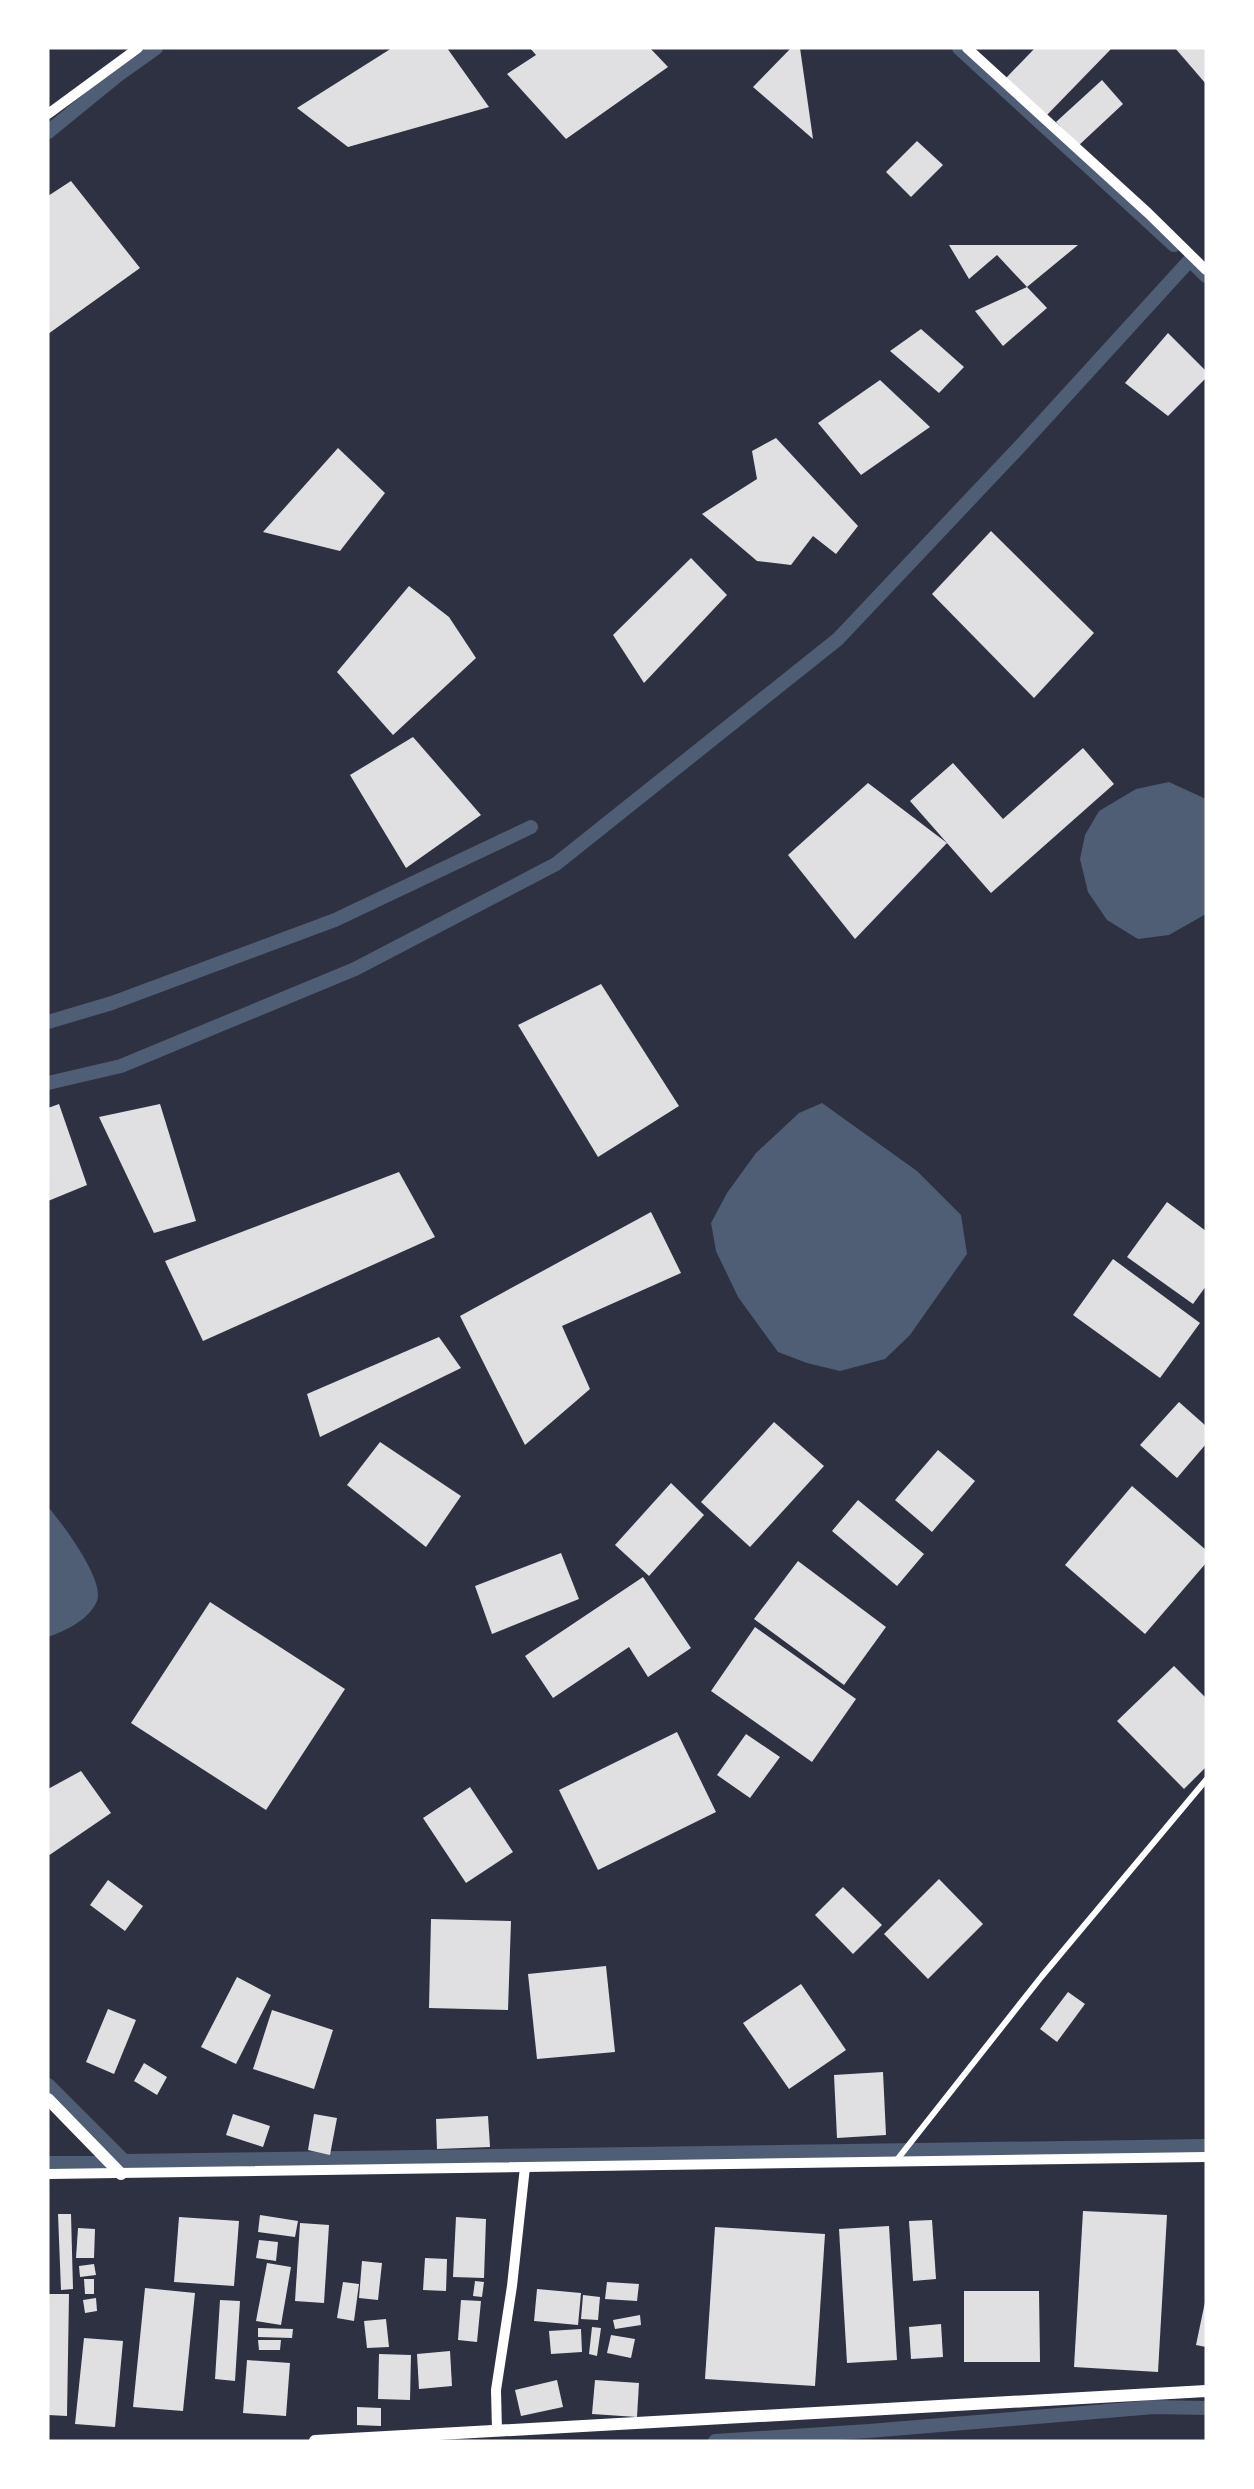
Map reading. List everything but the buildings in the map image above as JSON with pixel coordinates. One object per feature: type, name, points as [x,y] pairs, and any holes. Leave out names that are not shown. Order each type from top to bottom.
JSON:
[{"type":"main road","points":[[48,2098],[121,2174]]},
{"type":"main road","points":[[315,2441],[1206,2391]]},
{"type":"street","points":[[48,114],[138,48]]},
{"type":"street","points":[[967,48],[1148,213],[1206,270]]},
{"type":"street","points":[[896,2161],[1042,1976],[1206,1780]]},
{"type":"street","points":[[48,2174],[1206,2157]]},
{"type":"street","points":[[497,2431],[496,2390],[512,2286],[525,2167]]},
{"type":"water","points":[[1169,782],[1206,799],[1206,914],[1169,935],[1138,939],[1107,920],[1088,892],[1080,859],[1085,835],[1099,811],[1136,789]]},
{"type":"water","points":[[822,1103],[917,1171],[961,1215],[967,1254],[910,1335],[885,1359],[840,1371],[807,1363],[778,1352],[738,1297],[716,1251],[711,1223],[727,1193],[756,1153],[799,1113]]},
{"type":"water","points":[[48,1507],[81,1552],[95,1580],[98,1592],[97,1601],[88,1614],[69,1628],[48,1637]]},
{"type":"waterway","points":[[48,132],[118,75],[156,48]]},
{"type":"waterway","points":[[959,48],[1174,245]]},
{"type":"waterway","points":[[48,1083],[121,1066],[355,969],[556,864],[838,639],[1024,442],[1190,260],[1206,276]]},
{"type":"waterway","points":[[48,1022],[112,1003],[335,920],[531,827]]},
{"type":"waterway","points":[[48,2085],[124,2161],[1206,2146]]},
{"type":"waterway","points":[[48,2163],[101,2163]]},
{"type":"waterway","points":[[715,2441],[869,2431],[1154,2407],[1206,2408]]}]
